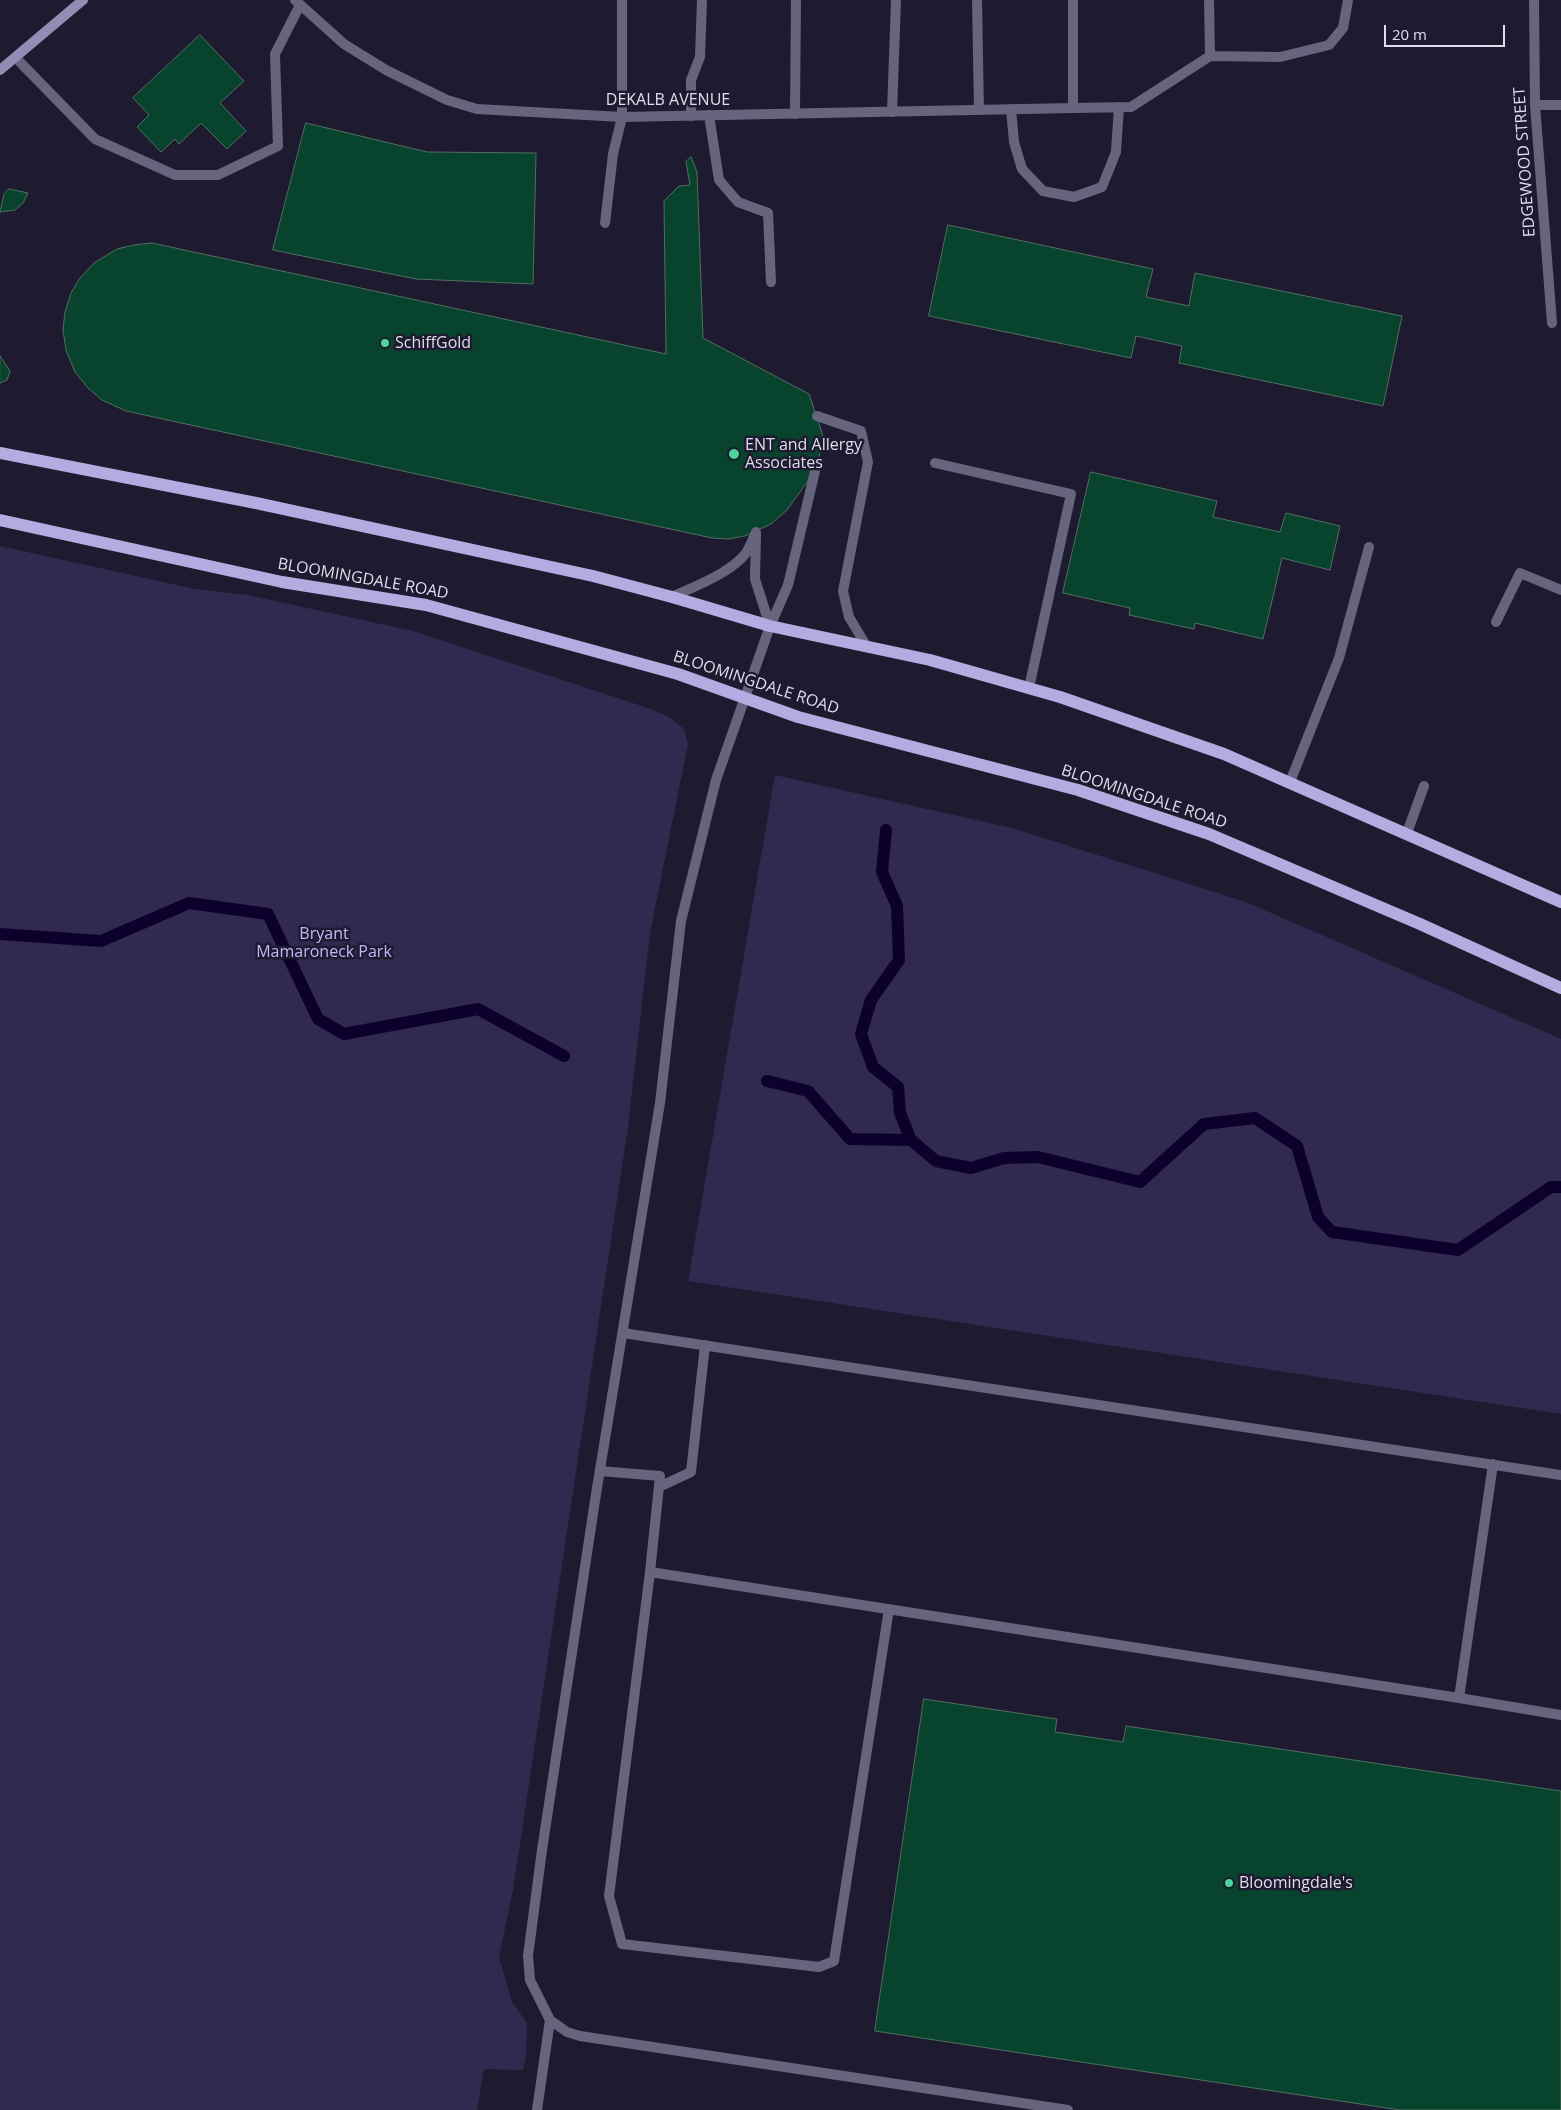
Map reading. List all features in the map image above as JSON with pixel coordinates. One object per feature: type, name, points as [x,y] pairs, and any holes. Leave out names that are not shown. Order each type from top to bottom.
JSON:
[{"type":"main road","points":[[0,70],[83,0]]},
{"type":"main road","points":[[0,453],[256,503],[593,576],[672,596],[770,626],[930,660],[1029,688],[1126,718],[1224,754],[1561,902]]},
{"type":"main road","name":"BLOOMINGDALE ROAD","points":[[0,520],[282,582],[426,605],[678,674],[798,717],[1078,790],[1209,834],[1420,924],[1561,988]]},
{"type":"street","points":[[605,223],[613,154],[622,117],[622,0]]},
{"type":"street","points":[[691,116],[691,80],[700,57],[702,0]]},
{"type":"street","points":[[795,114],[796,0]]},
{"type":"street","points":[[892,112],[896,0]]},
{"type":"street","points":[[977,0],[979,110]]},
{"type":"street","points":[[1073,0],[1073,108]]},
{"type":"street","points":[[1209,0],[1210,56],[1280,58],[1329,45],[1343,28],[1348,0]]},
{"type":"street","name":"EDGEWOOD STREET","points":[[1534,0],[1535,105],[1552,323]]},
{"type":"street","points":[[16,58],[95,139],[175,175],[218,175],[278,146],[275,54],[297,2]]},
{"type":"street","name":"DEKALB AVENUE","points":[[297,2],[344,44],[386,70],[447,100],[477,108],[622,117],[1131,107],[1210,56]]},
{"type":"street","points":[[1535,105],[1561,105]]},
{"type":"street","points":[[1011,109],[1014,142],[1022,169],[1043,192],[1074,197],[1102,186],[1116,152],[1119,107]]},
{"type":"street","points":[[709,115],[719,180],[738,202],[768,212],[771,282]]},
{"type":"street","points":[[817,416],[861,432],[868,462],[844,591],[848,617],[867,647]]},
{"type":"street","points":[[935,463],[1071,494],[1029,688]]},
{"type":"street","points":[[815,471],[788,585],[770,626],[716,780],[681,921],[660,1103],[600,1471],[542,1850],[528,1956],[530,1980],[550,2020],[567,2032],[580,2036],[1068,2110]]},
{"type":"street","points":[[672,596],[714,577],[737,562],[746,552],[756,532],[755,580],[770,626]]},
{"type":"street","points":[[1290,782],[1339,658],[1369,547]]},
{"type":"street","points":[[1496,622],[1520,573],[1561,590]]},
{"type":"street","points":[[1407,833],[1424,786]]},
{"type":"street","points":[[623,1332],[1561,1475]]},
{"type":"street","points":[[659,1487],[691,1472],[705,1345]]},
{"type":"street","points":[[1459,1698],[1493,1464]]},
{"type":"street","points":[[600,1471],[660,1476],[650,1572],[609,1896],[622,1944],[819,1967],[834,1961],[889,1609]]},
{"type":"street","points":[[650,1572],[1561,1714]]},
{"type":"street","points":[[537,2110],[550,2020]]},
{"type":"green space","name":"Bryant Mamaroneck Park","points":[[0,546],[195,589],[248,595],[413,631],[645,707],[669,717],[684,729],[688,744],[650,933],[628,1127],[513,1890],[499,1957],[512,2002],[527,2023],[526,2055],[523,2070],[484,2069],[477,2110],[0,2110]]},
{"type":"green space","points":[[775,775],[1012,828],[1246,902],[1561,1039],[1561,1414],[688,1281]]},
{"type":"building","points":[[200,35],[244,81],[220,103],[246,131],[227,149],[201,123],[179,144],[175,139],[161,152],[137,127],[149,115],[133,98]]},
{"type":"building","points":[[306,123],[427,152],[536,153],[533,284],[416,279],[273,250]]},
{"type":"building","points":[[691,157],[697,172],[703,338],[809,394],[824,439],[815,471],[787,510],[771,524],[745,536],[728,539],[712,538],[126,411],[102,400],[88,388],[75,372],[66,350],[63,330],[65,312],[71,293],[80,278],[94,263],[117,249],[152,243],[666,354],[664,201],[679,186],[690,185],[686,162]]},
{"type":"building","points":[[9,189],[28,193],[23,203],[15,210],[0,212],[4,194]]},
{"type":"building","points":[[948,225],[1153,269],[1146,297],[1189,306],[1195,273],[1402,316],[1383,406],[1179,363],[1182,346],[1136,336],[1131,358],[929,316]]},
{"type":"building","points":[[0,356],[10,371],[7,380],[0,383]]},
{"type":"building","points":[[1091,472],[1217,501],[1213,517],[1280,532],[1286,513],[1340,526],[1330,570],[1282,558],[1263,639],[1195,623],[1194,629],[1129,615],[1130,608],[1063,593]]},
{"type":"building","name":"Bloomingdale's","points":[[924,1699],[1057,1719],[1055,1732],[1123,1742],[1126,1726],[1561,1791],[1561,2110],[1400,2110],[875,2031]]},
{"type":"waterway","points":[[886,830],[882,872],[897,906],[899,960],[871,1000],[861,1034],[873,1067],[898,1087],[900,1113],[911,1140],[936,1161],[971,1168],[1004,1158],[1038,1157],[1140,1182],[1204,1124],[1255,1118],[1297,1146],[1318,1217],[1332,1232],[1458,1250],[1551,1187],[1561,1187]]},
{"type":"waterway","points":[[0,934],[101,941],[189,903],[268,914],[318,1019],[344,1034],[478,1009],[564,1056]]},
{"type":"waterway","points":[[767,1081],[808,1091],[850,1139],[911,1140]]},
{"type":"place","name":"SchiffGold","points":[[385,343]]},
{"type":"place","name":"ENT and Allergy Associates","points":[[734,454]]},
{"type":"place","name":"Bloomingdale's","points":[[1229,1883]]}]
